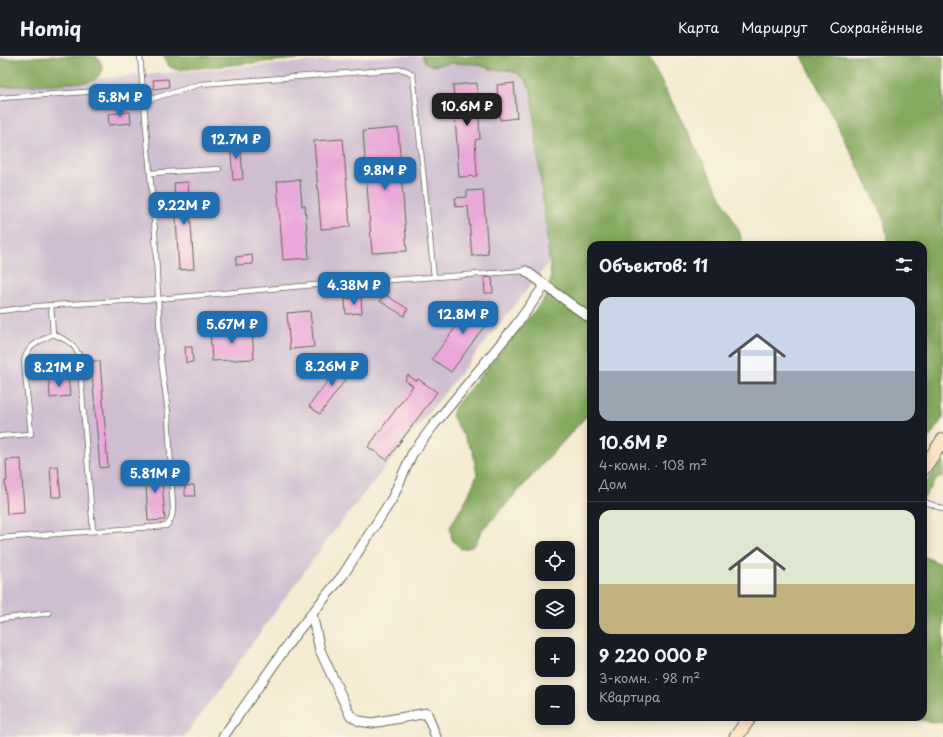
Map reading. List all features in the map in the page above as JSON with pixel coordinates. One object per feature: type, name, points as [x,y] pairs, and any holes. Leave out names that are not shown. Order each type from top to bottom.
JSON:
[{"type":"main road","points":[[927,463],[943,440]]},
{"type":"main road","points":[[736,737],[747,721]]},
{"type":"street","points":[[526,271],[587,316]]},
{"type":"street","points":[[223,737],[294,636],[343,575],[392,499],[412,454],[433,426],[516,325],[545,285]]},
{"type":"street","points":[[312,614],[320,650],[350,715],[359,721],[372,723],[427,713],[436,737]]},
{"type":"lane","points":[[0,538],[166,526],[170,523],[172,518],[173,508],[168,413],[161,360],[155,232],[140,56]]},
{"type":"lane","points":[[144,101],[201,84],[401,69],[408,70],[413,75],[434,277]]},
{"type":"lane","points":[[0,98],[142,88]]},
{"type":"lane","points":[[150,173],[219,168]]},
{"type":"lane","points":[[0,311],[51,305],[158,299],[314,285],[526,271]]},
{"type":"lane","points":[[51,305],[53,334]]},
{"type":"lane","points":[[53,334],[68,341],[75,347],[79,356],[93,531]]},
{"type":"lane","points":[[0,436],[31,434],[24,361],[26,352],[31,346],[53,334]]},
{"type":"lane","points":[[927,502],[943,508]]},
{"type":"lane","points":[[0,619],[49,613]]},
{"type":"shaded area","points":[[382,56],[544,56],[550,261],[328,539],[184,737],[0,737],[0,86]]},
{"type":"green space","points":[[54,56],[96,56],[102,64],[101,72],[96,78],[88,82],[0,87],[0,59]]},
{"type":"green space","points":[[164,56],[329,56],[178,70],[168,66]]},
{"type":"green space","points":[[422,56],[648,56],[740,233],[741,241],[587,241],[587,415],[484,527],[475,544],[473,546],[461,549],[452,540],[450,527],[468,496],[477,475],[473,452],[452,416],[455,407],[462,398],[545,298],[549,290],[551,277],[531,90],[525,79],[517,73],[506,70],[494,70],[476,64],[452,63],[432,66],[425,62]]},
{"type":"green space","points":[[802,56],[943,56],[943,418],[927,440],[927,241],[886,241],[884,218]]},
{"type":"green space","points":[[943,459],[943,477],[937,479],[927,493],[927,481]]},
{"type":"green space","points":[[927,558],[943,565],[943,723],[927,721]]},
{"type":"building","points":[[168,79],[169,87],[154,89],[153,80]]},
{"type":"building","points":[[477,83],[480,139],[475,140],[477,176],[459,177],[453,85]]},
{"type":"building","points":[[514,83],[517,118],[500,120],[497,85]]},
{"type":"building","points":[[130,112],[131,123],[109,125],[108,114]]},
{"type":"building","points":[[398,128],[407,251],[372,253],[363,131]]},
{"type":"building","points":[[343,139],[350,227],[321,229],[314,141]]},
{"type":"building","points":[[240,141],[243,179],[233,180],[230,142]]},
{"type":"building","points":[[300,180],[302,206],[305,205],[309,258],[283,260],[277,181]]},
{"type":"building","points":[[188,182],[194,269],[179,270],[174,183]]},
{"type":"building","points":[[483,190],[488,254],[472,256],[468,206],[456,207],[455,198],[467,197],[467,191]]},
{"type":"building","points":[[252,255],[253,264],[236,265],[236,257]]},
{"type":"building","points":[[492,277],[493,293],[485,293],[484,278]]},
{"type":"building","points":[[384,294],[408,309],[404,316],[380,301]]},
{"type":"building","points":[[361,297],[362,313],[346,314],[345,299]]},
{"type":"building","points":[[475,300],[494,313],[451,372],[432,359],[467,312],[460,307],[463,302],[470,307]]},
{"type":"building","points":[[310,311],[314,347],[290,349],[287,313]]},
{"type":"building","points":[[252,329],[254,359],[212,361],[210,331]]},
{"type":"building","points":[[185,347],[192,347],[193,362],[186,363]]},
{"type":"building","points":[[343,360],[354,368],[320,414],[309,406]]},
{"type":"building","points":[[91,361],[100,361],[108,467],[100,468]]},
{"type":"building","points":[[408,375],[416,381],[418,379],[437,392],[387,460],[368,447],[413,386],[405,380]]},
{"type":"building","points":[[68,377],[70,396],[50,398],[49,379]]},
{"type":"building","points":[[21,459],[24,513],[7,514],[5,481],[7,481],[6,460]]},
{"type":"building","points":[[58,466],[61,497],[52,497],[50,467]]},
{"type":"building","points":[[161,467],[165,520],[148,521],[145,468]]},
{"type":"building","points":[[194,485],[195,496],[185,496],[185,486]]}]
